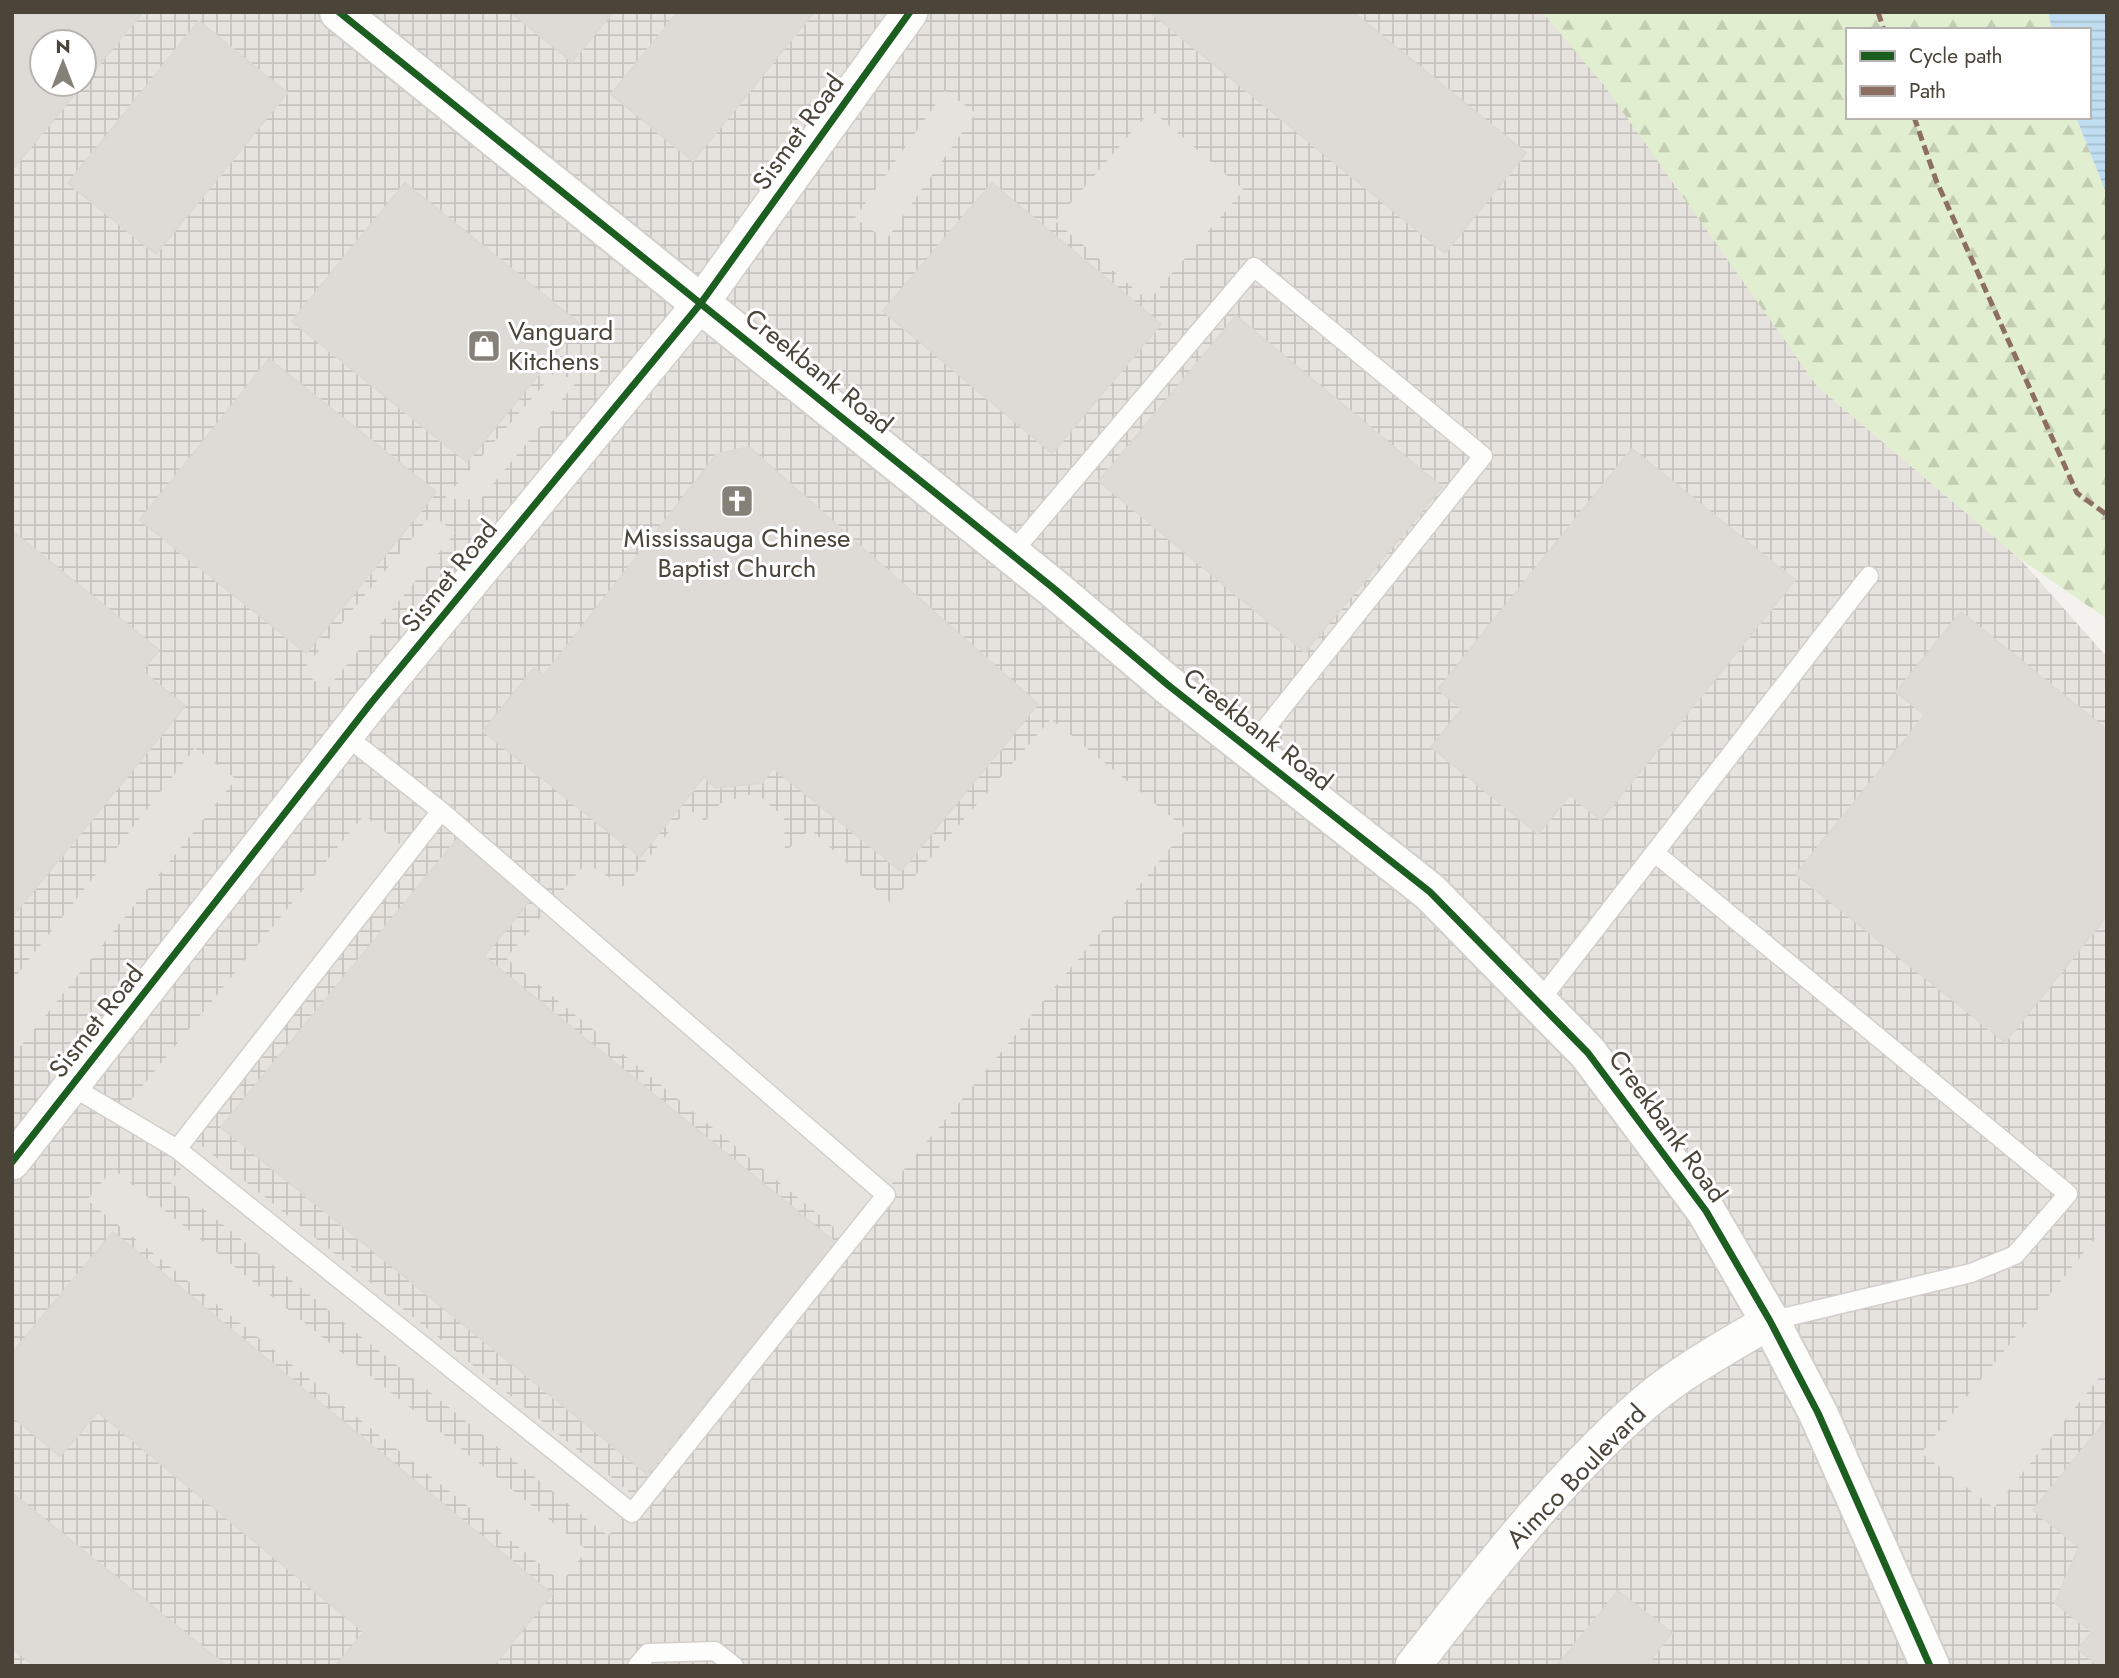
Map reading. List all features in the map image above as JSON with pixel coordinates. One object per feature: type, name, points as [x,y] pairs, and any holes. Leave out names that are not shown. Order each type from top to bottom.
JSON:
[{"type":"street","name":"Creekbank Road","points":[[339,12],[1249,749],[1430,892],[1588,1053],[1706,1210],[1770,1321],[1818,1413],[1930,1666]]},
{"type":"street","name":"Sismet Road","points":[[12,1162],[346,736],[701,303],[910,12]]},
{"type":"street","name":"Aimco Boulevard","points":[[1413,1666],[1538,1508],[1642,1405],[1700,1362],[1770,1321]]},
{"type":"lane","points":[[1011,554],[1254,267],[1483,456],[1249,749]]},
{"type":"lane","points":[[1538,1003],[1869,576]]},
{"type":"lane","points":[[71,1086],[177,1149],[632,1513],[886,1195],[441,811],[346,736]]},
{"type":"lane","points":[[177,1149],[441,811]]},
{"type":"lane","points":[[1655,853],[2067,1194],[2015,1255],[1971,1273],[1770,1321]]},
{"type":"lane","points":[[637,1666],[648,1653],[715,1651],[734,1666]]},
{"type":"shaded area","points":[[12,12],[1589,12],[1817,386],[2019,558],[2107,657],[2107,1666],[12,1666]]},
{"type":"shaded area","points":[[945,91],[976,113],[886,240],[855,218]]},
{"type":"shaded area","points":[[1151,110],[1244,190],[1148,301],[1055,221]]},
{"type":"shaded area","points":[[554,373],[578,380],[480,500],[445,498]]},
{"type":"shaded area","points":[[432,514],[455,533],[326,690],[302,671]]},
{"type":"shaded area","points":[[1051,719],[1186,829],[847,1238],[506,958],[586,863],[625,887],[688,808],[705,821],[721,803],[756,793],[784,817],[785,852],[810,829],[891,903]]},
{"type":"shaded area","points":[[195,748],[236,779],[12,1057],[12,981]]},
{"type":"shaded area","points":[[364,815],[409,851],[182,1130],[638,1499],[608,1536],[170,1182],[190,1158],[126,1106]]},
{"type":"shaded area","points":[[113,1169],[587,1550],[562,1582],[87,1200]]},
{"type":"shaded area","points":[[2107,1224],[2107,1368],[1994,1508],[1921,1453]]},
{"type":"green space","points":[[1542,12],[2048,12],[2052,28],[1846,28],[1846,119],[2077,119],[2107,195],[2107,619],[2019,558],[1817,386],[1603,84]]},
{"type":"water","points":[[2048,12],[2107,12],[2107,195],[2077,119],[2091,119],[2091,28],[2052,28]]},
{"type":"building","points":[[12,12],[143,12],[98,66],[98,28],[28,28],[28,98],[71,98],[12,170]]},
{"type":"building","points":[[511,12],[613,12],[572,62]]},
{"type":"building","points":[[678,12],[814,12],[693,161],[611,94]]},
{"type":"building","points":[[1150,12],[1353,12],[1526,153],[1445,253]]},
{"type":"building","points":[[199,21],[287,93],[156,254],[68,183]]},
{"type":"building","points":[[405,183],[580,324],[467,462],[292,321]]},
{"type":"building","points":[[992,183],[1161,324],[1052,453],[883,311]]},
{"type":"building","points":[[1236,316],[1442,487],[1305,652],[1099,481]]},
{"type":"building","points":[[269,359],[436,492],[306,653],[140,520]]},
{"type":"building","points":[[749,447],[1038,704],[901,871],[773,768],[762,783],[715,788],[704,777],[640,857],[483,731],[534,668],[544,675],[717,454]]},
{"type":"building","points":[[1632,449],[1795,580],[1601,820],[1570,795],[1538,834],[1431,747],[1462,709],[1438,689]]},
{"type":"building","points":[[12,531],[159,650],[142,671],[185,706],[12,917]]},
{"type":"building","points":[[1961,612],[2107,730],[2107,916],[2005,1042],[1796,874],[1925,715],[1896,692]]},
{"type":"building","points":[[459,837],[533,897],[484,956],[836,1243],[647,1474],[221,1127]]},
{"type":"building","points":[[113,1232],[552,1594],[493,1666],[336,1666],[364,1632],[98,1412],[60,1456],[12,1416],[12,1353]]},
{"type":"building","points":[[2107,1419],[2107,1666],[2099,1666],[2078,1649],[2092,1632],[2055,1603],[2079,1547],[2033,1510]]},
{"type":"building","points":[[12,1493],[225,1665],[34,1666],[12,1648]]},
{"type":"building","points":[[1618,1591],[1672,1633],[1651,1659],[1660,1666],[1557,1666]]},
{"type":"marked path","points":[[1878,12],[1883,28]]},
{"type":"marked path","points":[[1915,119],[1936,180],[2077,493],[2107,515]]},
{"type":"cycle path","points":[[339,12],[1052,587],[1168,685],[1430,892],[1588,1053],[1706,1211],[1770,1321],[1818,1413],[1930,1666]]},
{"type":"cycle path","points":[[12,1162],[371,703],[701,303],[910,12]]},
{"type":"place","name":"Vanguard Kitchens","points":[[484,346]]},
{"type":"place","name":"Mississauga Chinese Baptist Church","points":[[737,501]]}]
